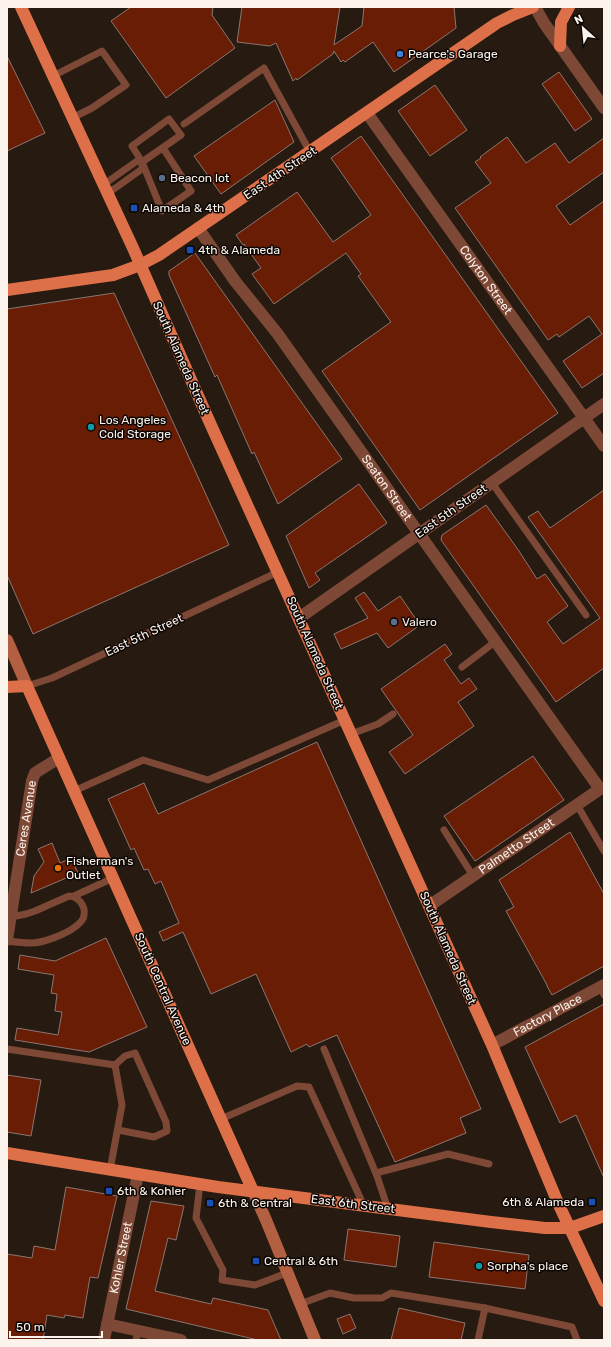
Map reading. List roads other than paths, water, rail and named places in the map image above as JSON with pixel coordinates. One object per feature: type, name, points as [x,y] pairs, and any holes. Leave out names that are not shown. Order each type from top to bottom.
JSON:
[{"type":"main road","name":"South Alameda Street","points":[[21,7],[140,265],[492,1045],[558,1202],[604,1301]]},
{"type":"main road","points":[[497,23],[510,7]]},
{"type":"main road","name":"East 4th Street","points":[[7,290],[113,275],[140,265],[159,255],[367,114],[497,23],[534,7]]},
{"type":"main road","points":[[560,46],[561,22],[569,7]]},
{"type":"main road","name":"South Central Avenue","points":[[7,640],[266,1220],[315,1340]]},
{"type":"main road","name":"East 5th Street","points":[[7,687],[27,686]]},
{"type":"main road","name":"East 6th Street","points":[[7,1153],[200,1184],[545,1228],[570,1228],[604,1216]]},
{"type":"street","points":[[534,7],[604,108]]},
{"type":"street","name":"Colyton Street","points":[[367,114],[604,446]]},
{"type":"street","name":"Seaton Street","points":[[198,228],[236,281],[277,333],[602,788]]},
{"type":"street","name":"East 5th Street","points":[[298,618],[604,404]]},
{"type":"street","name":"Ceres Avenue","points":[[7,940],[32,781],[35,773],[59,758]]},
{"type":"street","name":"Palmetto Street","points":[[429,906],[602,788]]},
{"type":"street","name":"Factory Place","points":[[492,1045],[603,989]]},
{"type":"street","name":"Kohler Street","points":[[104,1340],[138,1174]]},
{"type":"street","points":[[107,1324],[136,1335],[182,1340]]},
{"type":"lane","points":[[53,76],[102,51],[126,85],[92,108],[72,118]]},
{"type":"lane","points":[[184,124],[264,68],[310,152]]},
{"type":"lane","points":[[105,189],[137,161],[142,162],[162,148],[181,135],[169,118],[132,146],[142,162],[162,211],[191,191],[162,148]]},
{"type":"lane","points":[[492,483],[586,615]]},
{"type":"lane","name":"East 5th Street","points":[[27,686],[52,678],[278,572]]},
{"type":"lane","points":[[462,667],[496,641]]},
{"type":"lane","points":[[351,734],[378,724],[393,714]]},
{"type":"lane","points":[[74,791],[143,760],[208,780],[345,720]]},
{"type":"lane","points":[[577,805],[604,851]]},
{"type":"lane","points":[[444,830],[473,876]]},
{"type":"lane","points":[[11,917],[26,914],[68,896],[74,896],[112,878]]},
{"type":"lane","points":[[7,940],[33,943],[60,935],[74,928],[81,922],[84,914],[82,906],[78,899],[74,896]]},
{"type":"lane","points":[[7,1049],[115,1064],[125,1056],[135,1053],[166,1122],[166,1131],[154,1137],[118,1130]]},
{"type":"lane","points":[[324,1049],[376,1173],[388,1209]]},
{"type":"lane","points":[[110,1170],[122,1105],[115,1064]]},
{"type":"lane","points":[[221,1119],[297,1086],[309,1087],[364,1206]]},
{"type":"lane","points":[[376,1173],[448,1154],[489,1164]]},
{"type":"lane","points":[[200,1184],[196,1218],[223,1270],[222,1280],[255,1284],[287,1273]]},
{"type":"lane","points":[[300,1304],[330,1293],[354,1298],[382,1298],[391,1293],[485,1308],[572,1327],[577,1340]]},
{"type":"lane","points":[[478,1340],[485,1308]]},
{"type":"place","name":"Pearce's Garage","points":[[400,54]]},
{"type":"place","name":"Beacon lot","points":[[162,178]]},
{"type":"place","name":"Alameda & 4th","points":[[134,208]]},
{"type":"place","name":"4th & Alameda","points":[[190,250]]},
{"type":"place","name":"Los Angeles Cold Storage","points":[[91,427]]},
{"type":"place","name":"Valero","points":[[394,622]]},
{"type":"place","name":"Fisherman's Outlet","points":[[58,868]]},
{"type":"place","name":"6th & Kohler","points":[[109,1191]]},
{"type":"place","name":"6th & Alameda","points":[[592,1202]]},
{"type":"place","name":"6th & Central","points":[[210,1203]]},
{"type":"place","name":"Central & 6th","points":[[256,1261]]},
{"type":"place","name":"Sorpha's place","points":[[479,1266]]}]
